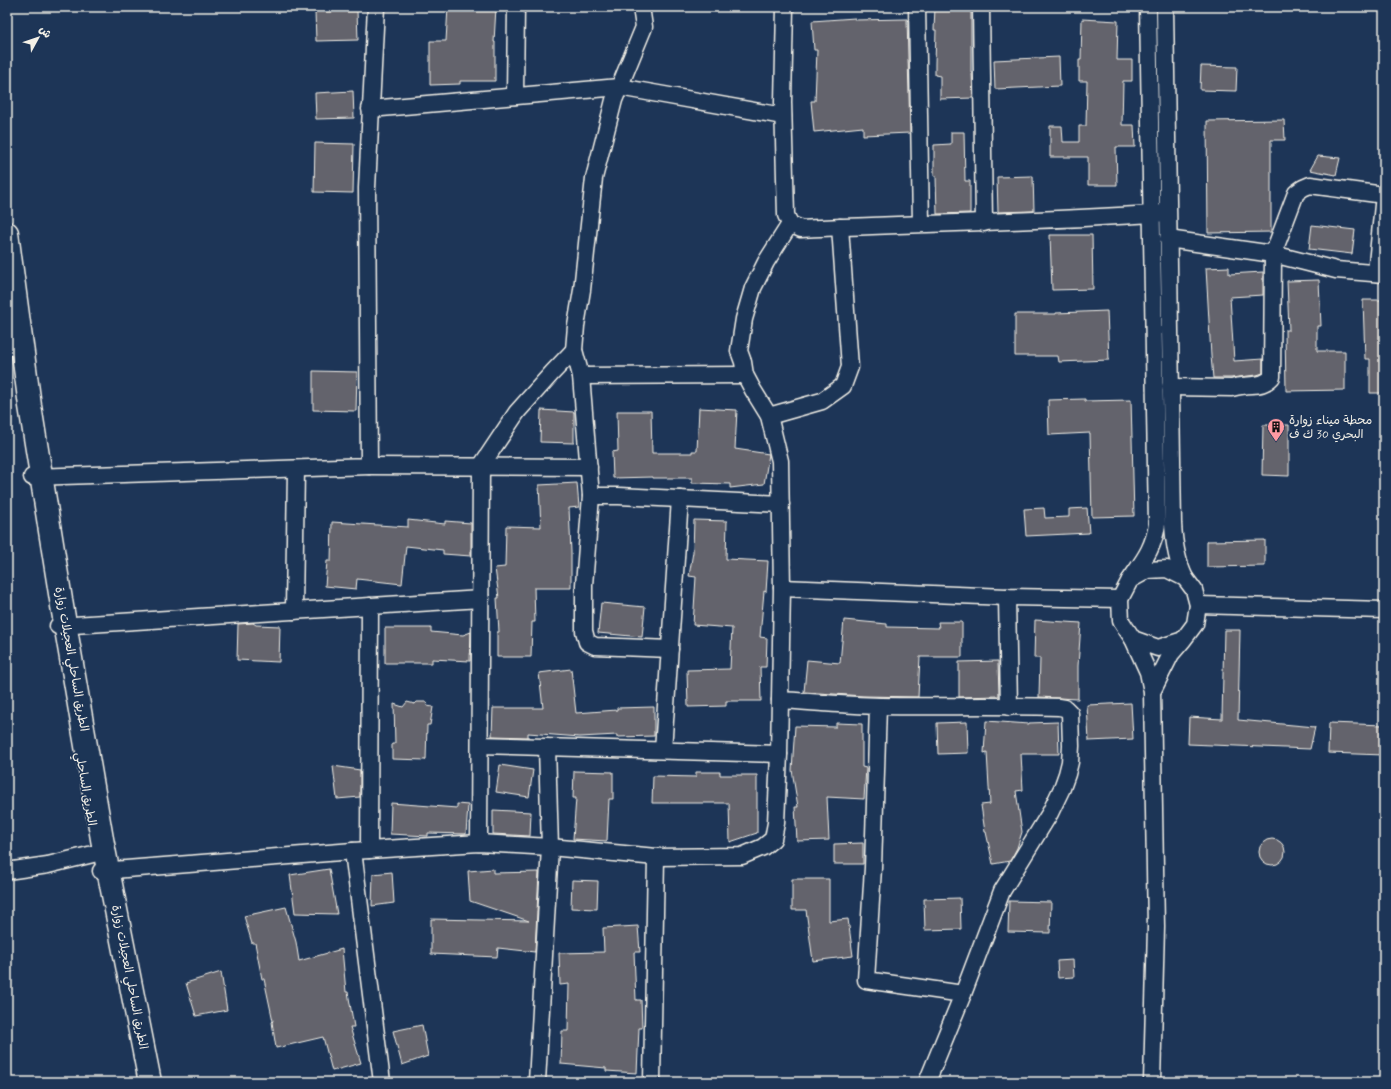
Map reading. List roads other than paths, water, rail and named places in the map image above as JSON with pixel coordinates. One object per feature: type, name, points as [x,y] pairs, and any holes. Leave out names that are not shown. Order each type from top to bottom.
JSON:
[{"type":"highway","points":[[7,233],[30,406],[36,477]]},
{"type":"highway","name":"الطريق الساحلي","points":[[7,304],[10,346],[23,438],[36,477],[102,865],[141,1082]]},
{"type":"highway","name":"الطريق الساحلي العجيلات زوارة","points":[[102,865],[150,1082]]},
{"type":"street","points":[[369,466],[367,188],[376,7]]},
{"type":"street","points":[[515,96],[516,7]]},
{"type":"street","points":[[641,7],[644,28],[614,100],[594,178],[582,290],[576,326],[574,350],[581,376],[591,496],[584,585],[584,631],[587,642],[595,646],[670,649]]},
{"type":"street","points":[[785,7],[783,116],[786,215],[790,224],[801,229],[984,223],[1159,214]]},
{"type":"street","points":[[918,7],[921,224]]},
{"type":"street","points":[[981,7],[984,223]]},
{"type":"street","points":[[1148,7],[1159,214],[1168,239],[1174,540],[1181,570],[1194,590],[1198,605],[1195,624],[1172,654],[1152,692]]},
{"type":"street","points":[[1152,1082],[1156,927],[1152,692],[1148,672],[1133,639],[1121,621],[1120,599],[1130,580],[1147,556],[1152,545],[1157,524],[1159,214],[1165,7]]},
{"type":"street","points":[[370,109],[620,88],[783,116]]},
{"type":"street","points":[[1168,239],[1273,254],[1336,270],[1380,274],[1384,195],[1310,184],[1296,193],[1273,254],[1272,377],[1266,383],[1261,385],[1232,388],[1170,387]]},
{"type":"street","points":[[7,872],[48,865],[102,865],[479,843],[550,847],[656,857],[742,856],[763,847],[773,839],[776,823],[780,700],[782,588],[780,461],[769,416],[745,375],[743,362],[739,351],[744,319],[753,288],[766,262],[790,224]]},
{"type":"street","points":[[769,416],[822,402],[843,386],[850,368],[840,227]]},
{"type":"street","points":[[479,843],[481,466],[518,412],[574,350]]},
{"type":"street","points":[[581,376],[745,375]]},
{"type":"street","points":[[36,477],[369,466],[589,467]]},
{"type":"street","points":[[294,610],[296,468]]},
{"type":"street","points":[[591,496],[781,504]]},
{"type":"street","points":[[663,750],[680,499]]},
{"type":"street","points":[[1130,580],[1148,570],[1168,569],[1185,578]]},
{"type":"street","points":[[782,588],[1007,597],[1120,599]]},
{"type":"street","points":[[1007,597],[1009,707]]},
{"type":"street","points":[[62,626],[481,598]]},
{"type":"street","points":[[1198,605],[1384,610]]},
{"type":"street","points":[[369,850],[370,606]]},
{"type":"street","points":[[1133,639],[1158,648],[1183,640]]},
{"type":"street","points":[[780,700],[878,706],[1059,706],[1065,708],[1070,713],[1070,762],[1062,788],[1050,813],[1002,891],[963,994],[927,1082]]},
{"type":"street","points":[[878,706],[866,980],[963,994]]},
{"type":"street","points":[[480,745],[779,754]]},
{"type":"street","points":[[537,1082],[550,847],[547,747]]},
{"type":"street","points":[[352,851],[382,1082]]},
{"type":"street","points":[[652,1082],[656,857]]},
{"type":"place","name":"محطة ميناء زوارة البحري 30 ك ف","points":[[1276,442]]}]
